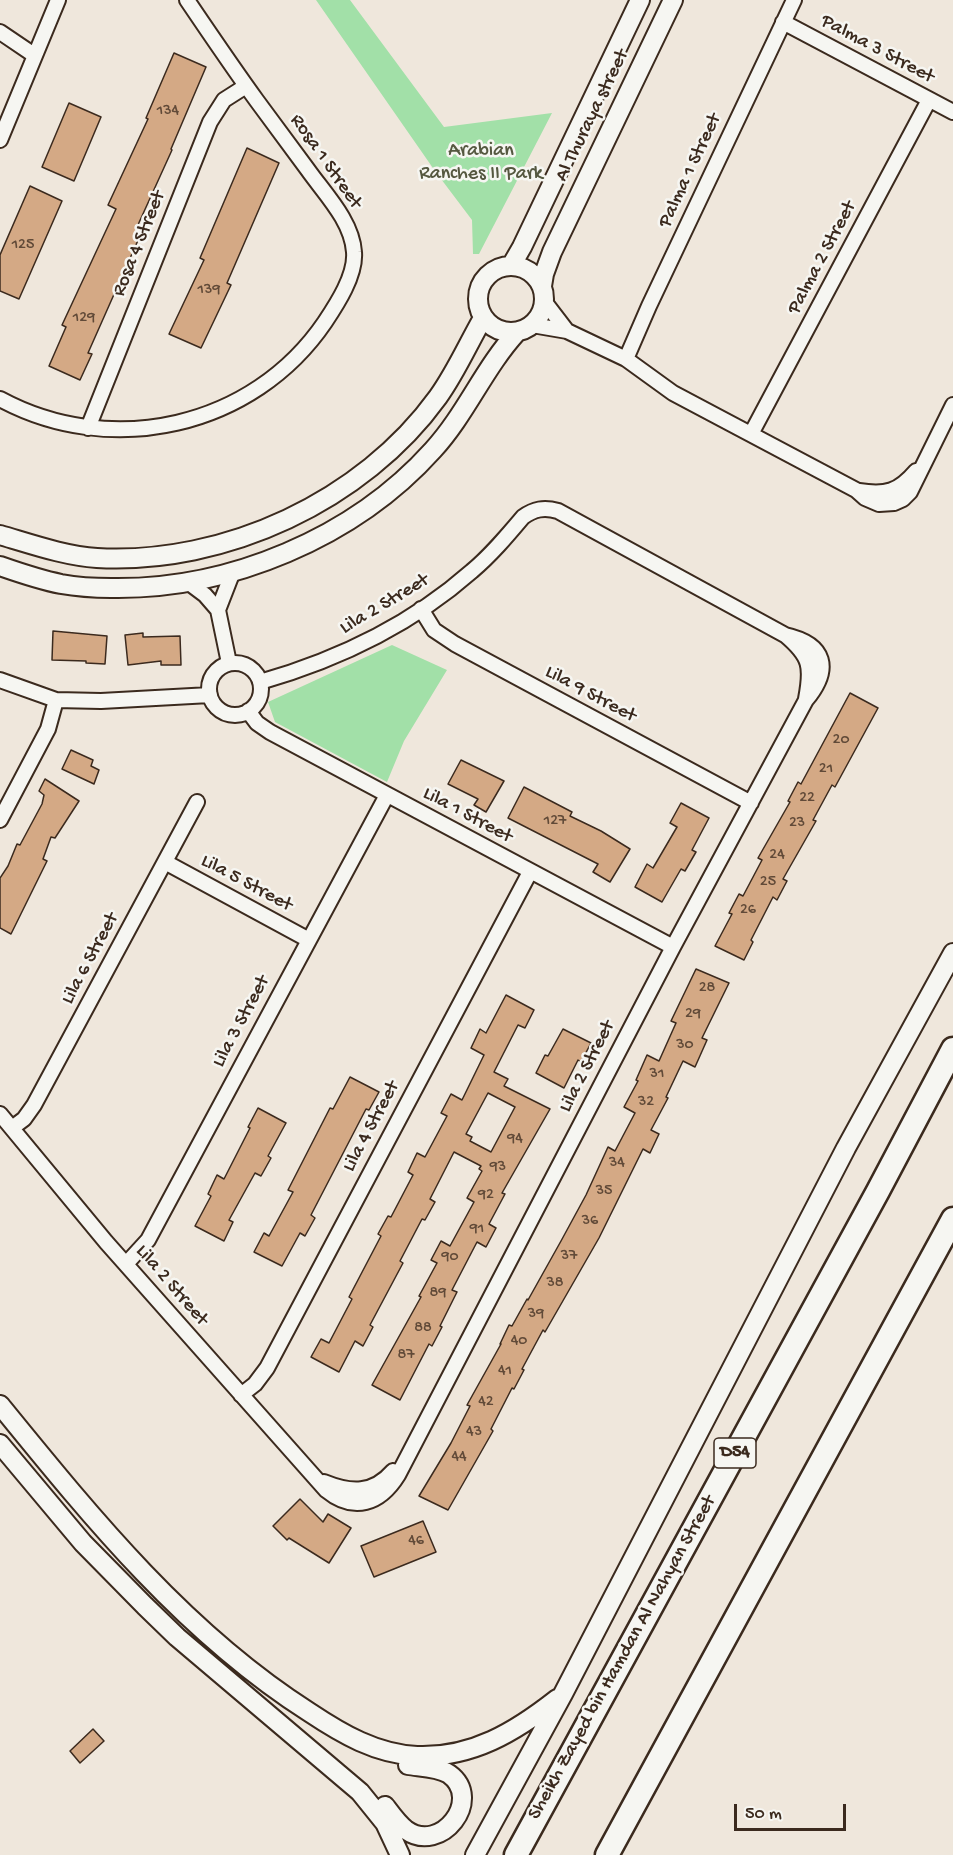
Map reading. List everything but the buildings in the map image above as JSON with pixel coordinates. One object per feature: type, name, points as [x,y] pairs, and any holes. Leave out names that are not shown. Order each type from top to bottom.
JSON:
[{"type":"main road","name":"Sheikh Zayed bin Hamdan Al Nahyan Street","points":[[516,1855],[953,1049]]},
{"type":"main road","points":[[607,1855],[953,1219]]},
{"type":"street","points":[[0,140],[58,0]]},
{"type":"street","name":"Rosa 1 Street","points":[[0,399],[49,420],[88,428],[146,430],[201,417],[234,403],[264,384],[292,361],[316,334],[345,289],[355,253],[345,224],[187,0]]},
{"type":"street","name":"Al Thuraya street","points":[[511,266],[640,0]]},
{"type":"street","name":"Al Thuraya street","points":[[543,293],[544,274],[552,252],[673,0]]},
{"type":"street","name":"Palma 1 Street","points":[[626,359],[794,0]]},
{"type":"street","name":"Palma 3 Street","points":[[783,22],[953,112]]},
{"type":"street","points":[[0,32],[34,56]]},
{"type":"street","name":"Rosa 4 Street","points":[[88,428],[210,122],[224,100],[246,86]]},
{"type":"street","name":"Palma 2 Street","points":[[751,434],[929,100]]},
{"type":"street","points":[[567,331],[543,293],[537,278],[529,271],[511,266],[499,268],[489,274],[482,284],[478,295],[478,307],[483,318],[498,330],[507,332],[525,328],[567,331],[626,359],[673,393],[856,490],[875,493],[893,490],[908,480],[923,462],[953,405]]},
{"type":"street","points":[[0,567],[62,584],[94,588],[136,588],[189,583],[232,574],[306,543],[352,519],[394,488],[432,451],[453,426],[500,350],[543,310],[543,293]]},
{"type":"street","points":[[0,535],[67,553],[96,558],[136,558],[175,554],[214,545],[289,518],[353,481],[376,464],[411,430],[438,397],[483,318]]},
{"type":"street","name":"Lila 2 Street","points":[[0,1114],[126,1264],[335,1497],[355,1503],[366,1502],[385,1493],[409,1455],[673,946],[806,699],[809,665],[802,650],[785,635],[551,509],[536,510],[523,517],[472,572],[421,609],[346,651],[299,671],[260,682]]},
{"type":"street","points":[[218,610],[232,574]]},
{"type":"street","points":[[189,583],[205,595],[218,610],[229,663]]},
{"type":"street","name":"Lila 9 Street","points":[[421,609],[434,630],[454,644],[751,803]]},
{"type":"street","points":[[229,663],[245,664],[257,675],[260,682],[259,699],[248,711],[239,715],[220,711],[210,695],[209,687],[215,672],[229,663]]},
{"type":"street","points":[[0,680],[56,700],[101,701],[210,695]]},
{"type":"street","points":[[0,820],[48,729],[56,700]]},
{"type":"street","name":"Lila 1 Street","points":[[248,711],[263,728],[673,946]]},
{"type":"street","name":"Lila 3 Street","points":[[126,1264],[148,1240],[387,795]]},
{"type":"street","name":"Lila 6 Street","points":[[12,1128],[24,1119],[34,1105],[197,802]]},
{"type":"street","name":"Lila 5 Street","points":[[165,862],[309,940]]},
{"type":"street","name":"Lila 4 Street","points":[[242,1395],[255,1384],[267,1368],[530,872]]},
{"type":"street","points":[[475,1855],[563,1694],[846,1148],[953,953]]},
{"type":"street","points":[[0,1405],[85,1510],[169,1600],[272,1688],[356,1741],[375,1748],[416,1756],[457,1753],[496,1740],[514,1730],[563,1694]]},
{"type":"street","points":[[0,1444],[83,1543],[177,1637],[346,1779],[366,1799],[385,1823],[400,1855]]},
{"type":"street","points":[[257,1705],[272,1688]]},
{"type":"street","points":[[272,1688],[280,1698],[355,1751],[389,1762],[442,1770],[450,1775],[460,1789],[459,1815],[448,1829],[441,1833],[415,1835],[400,1824],[354,1775],[315,1754]]},
{"type":"green space","name":"Arabian Ranches II Park","points":[[316,0],[350,0],[444,127],[552,113],[479,254],[473,254],[472,220],[435,171]]},
{"type":"green space","points":[[392,645],[447,670],[404,741],[387,782],[275,722],[268,702]]}]
